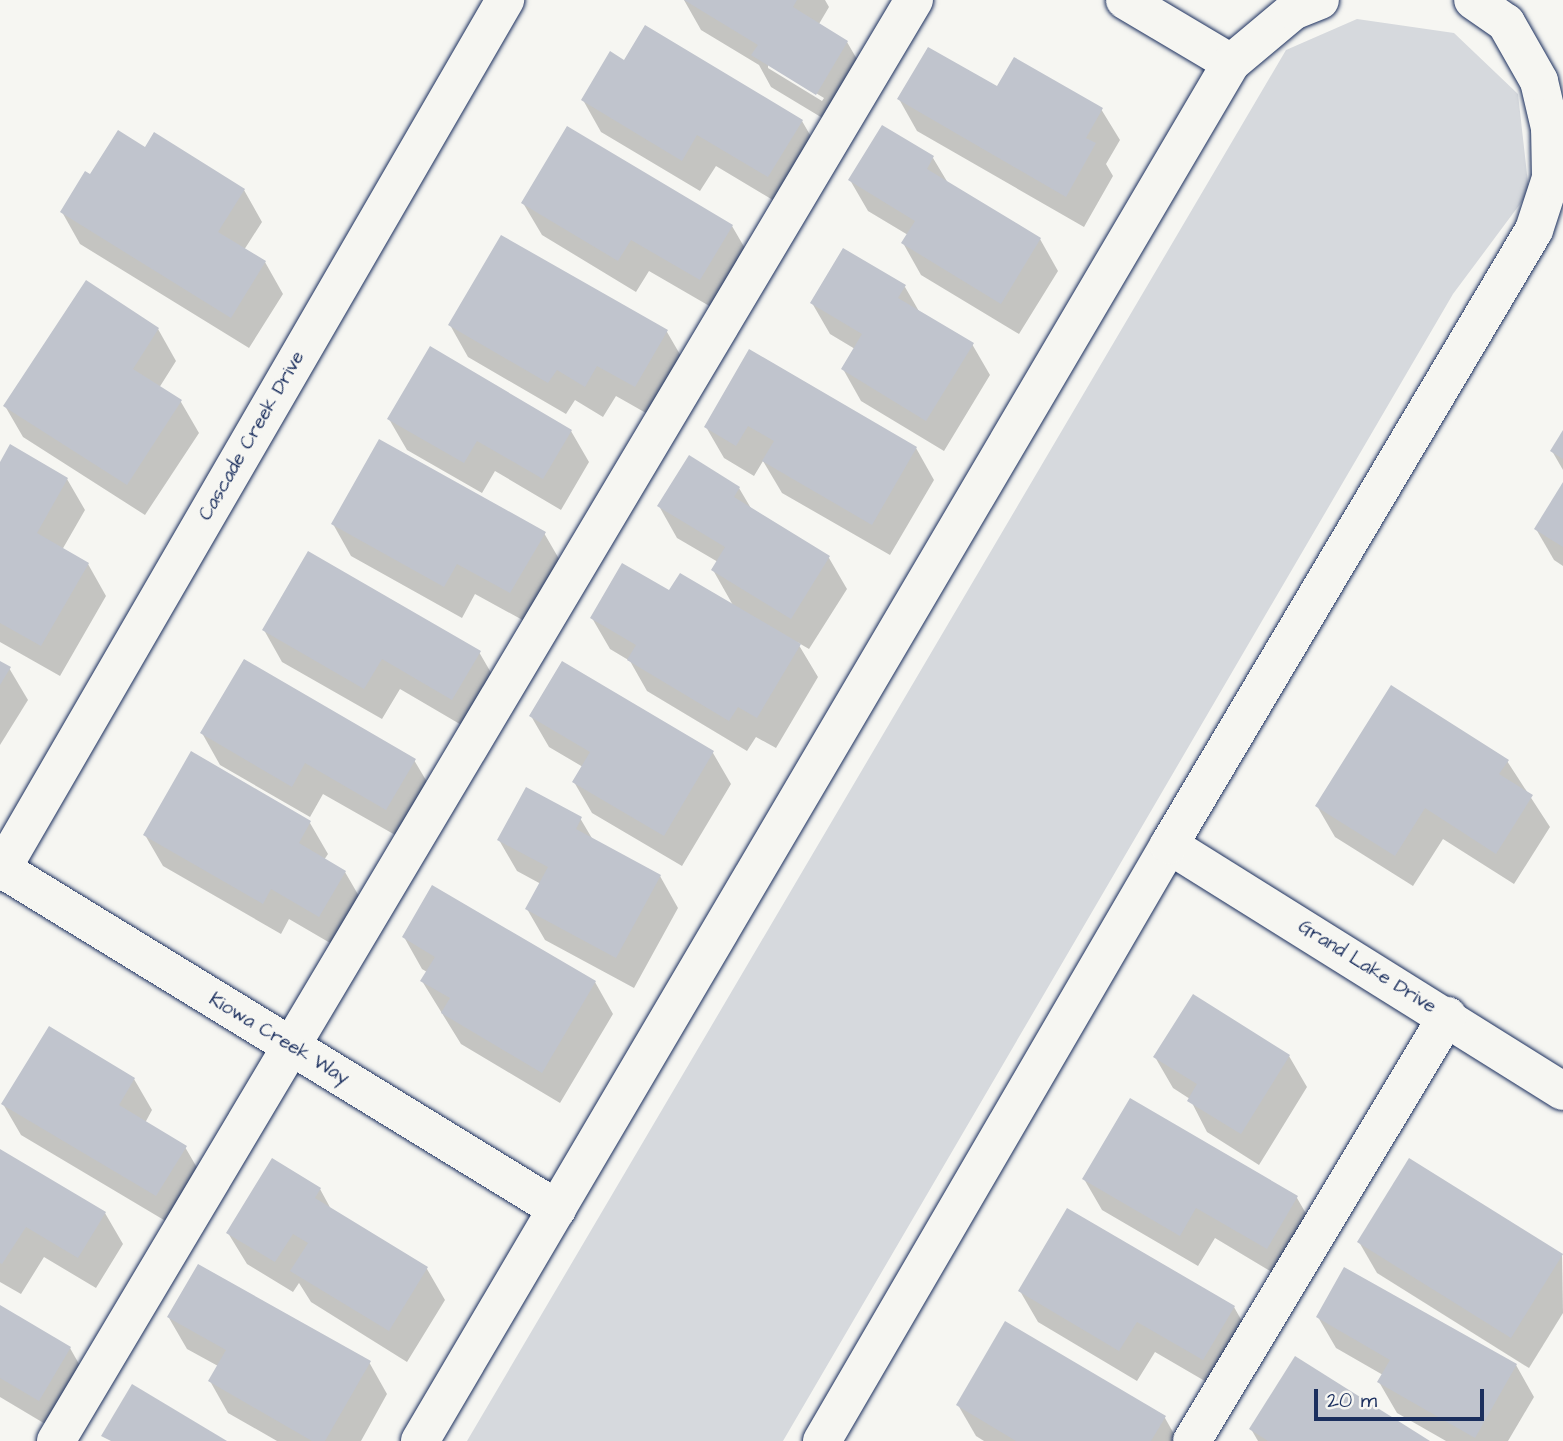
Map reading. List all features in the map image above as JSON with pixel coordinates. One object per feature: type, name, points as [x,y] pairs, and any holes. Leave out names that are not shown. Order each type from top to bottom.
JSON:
[{"type":"street","name":"Cascade Creek Drive","points":[[1,870],[505,0]]},
{"type":"street","points":[[55,1441],[914,0]]},
{"type":"street","points":[[1125,0],[1231,63]]},
{"type":"street","points":[[420,1441],[1231,63],[1293,11],[1320,0]]},
{"type":"street","points":[[822,1441],[1169,845],[1534,230],[1550,178],[1550,128],[1539,81],[1506,23],[1473,0]]},
{"type":"street","name":"Grand Lake Drive","points":[[1169,845],[1447,1016],[1563,1091]]},
{"type":"street","name":"Kiowa Creek Way","points":[[1,870],[557,1209]]},
{"type":"street","points":[[1192,1441],[1447,1016]]},
{"type":"shaded area","points":[[1357,19],[1454,33],[1518,94],[1529,192],[1453,294],[783,1441],[467,1441],[1286,50]]},
{"type":"building","points":[[684,0],[797,0],[793,7],[848,41],[816,95],[751,55],[758,45]]},
{"type":"building","points":[[645,25],[803,120],[768,177],[697,135],[682,161],[581,100],[610,51],[624,60]]},
{"type":"building","points":[[928,47],[997,86],[1014,57],[1103,108],[1086,138],[1096,143],[1066,197],[897,99]]},
{"type":"building","points":[[882,125],[934,156],[927,169],[1041,238],[1001,304],[901,243],[915,221],[848,180]]},
{"type":"building","points":[[567,126],[733,225],[700,280],[631,240],[618,261],[521,203]]},
{"type":"building","points":[[118,130],[145,147],[154,132],[245,189],[218,232],[266,261],[231,318],[60,212],[85,171],[90,174]]},
{"type":"building","points":[[501,235],[668,330],[635,387],[597,366],[585,387],[557,370],[548,383],[448,325]]},
{"type":"building","points":[[843,248],[906,285],[898,298],[974,343],[926,421],[841,369],[862,334],[810,303]]},
{"type":"building","points":[[86,280],[159,328],[133,369],[182,400],[127,485],[3,406]]},
{"type":"building","points":[[430,346],[572,430],[543,479],[477,441],[464,463],[387,419]]},
{"type":"building","points":[[749,349],[917,447],[872,525],[762,461],[774,441],[748,426],[736,446],[704,427]]},
{"type":"building","points":[[1563,430],[1563,459],[1550,451]]},
{"type":"building","points":[[379,439],[546,532],[510,593],[457,564],[444,587],[331,524]]},
{"type":"building","points":[[10,444],[68,478],[37,533],[89,563],[41,646],[0,623],[0,462]]},
{"type":"building","points":[[689,455],[740,487],[734,497],[830,556],[791,619],[711,570],[725,547],[657,506]]},
{"type":"building","points":[[1563,482],[1563,547],[1534,529]]},
{"type":"building","points":[[308,551],[481,651],[452,700],[382,659],[364,689],[262,630]]},
{"type":"building","points":[[622,563],[669,590],[680,573],[801,644],[757,718],[738,707],[729,721],[627,660],[636,645],[590,618]]},
{"type":"building","points":[[244,659],[416,759],[386,810],[305,763],[292,787],[200,733]]},
{"type":"building","points":[[0,661],[11,667],[0,685]]},
{"type":"building","points":[[562,661],[714,751],[664,836],[572,782],[590,752],[529,716]]},
{"type":"building","points":[[1391,685],[1509,760],[1499,774],[1533,795],[1496,854],[1425,808],[1395,856],[1315,806]]},
{"type":"building","points":[[191,751],[311,821],[299,843],[346,871],[319,917],[271,889],[263,904],[143,835]]},
{"type":"building","points":[[526,787],[582,817],[576,829],[661,875],[616,958],[525,909],[548,867],[497,840]]},
{"type":"building","points":[[432,885],[596,981],[542,1073],[441,1013],[450,998],[420,981],[435,957],[402,937]]},
{"type":"building","points":[[1193,994],[1290,1055],[1241,1134],[1187,1101],[1197,1084],[1153,1057]]},
{"type":"building","points":[[49,1026],[135,1078],[119,1105],[187,1146],[156,1196],[1,1104]]},
{"type":"building","points":[[1130,1098],[1298,1196],[1267,1249],[1196,1208],[1180,1236],[1082,1179]]},
{"type":"building","points":[[0,1149],[106,1212],[78,1258],[26,1227],[2,1264],[0,1263]]},
{"type":"building","points":[[272,1158],[321,1188],[315,1198],[428,1267],[389,1331],[290,1271],[308,1243],[293,1234],[275,1262],[226,1233]]},
{"type":"building","points":[[1409,1158],[1563,1254],[1511,1338],[1357,1242]]},
{"type":"building","points":[[1067,1208],[1235,1306],[1203,1360],[1137,1322],[1119,1351],[1018,1291]]},
{"type":"building","points":[[198,1264],[371,1361],[325,1441],[312,1441],[208,1381],[226,1350],[167,1317]]},
{"type":"building","points":[[1344,1267],[1517,1364],[1475,1438],[1377,1382],[1390,1360],[1316,1317]]},
{"type":"building","points":[[0,1305],[71,1347],[39,1401],[0,1378]]},
{"type":"building","points":[[1005,1321],[1166,1416],[1151,1441],[1016,1441],[956,1405]]},
{"type":"building","points":[[1295,1356],[1430,1441],[1268,1441],[1249,1429]]},
{"type":"building","points":[[132,1384],[227,1441],[111,1441],[101,1436]]}]
